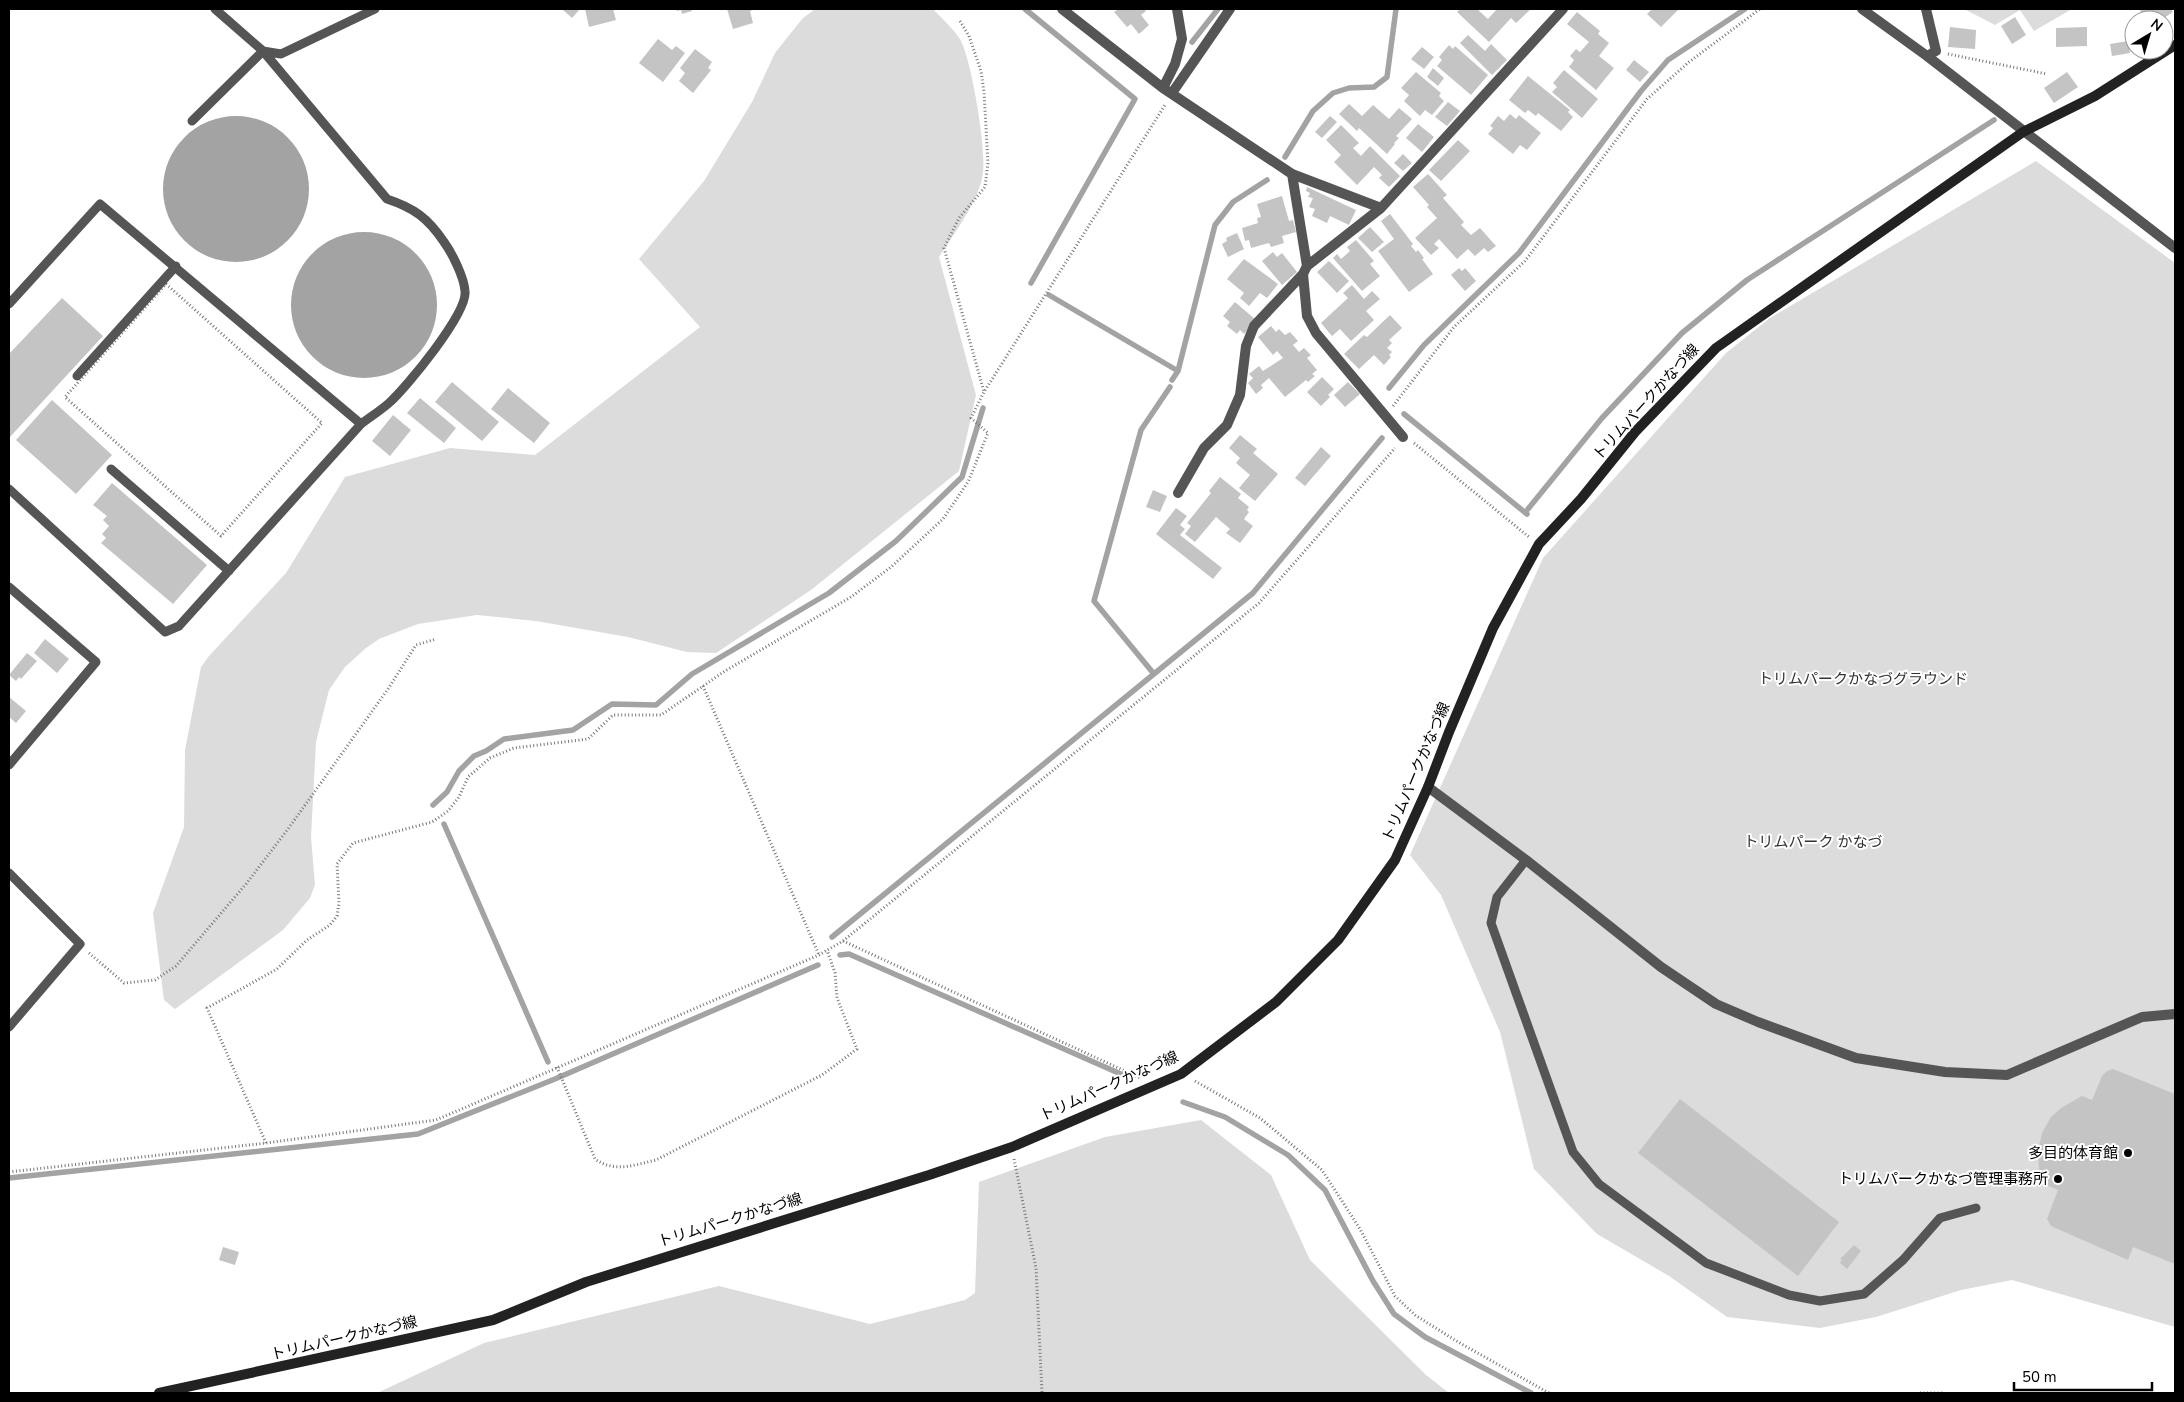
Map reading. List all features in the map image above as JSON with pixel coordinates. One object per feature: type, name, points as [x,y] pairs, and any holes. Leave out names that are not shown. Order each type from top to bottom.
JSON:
[{"type":"main road","name":"トリムパークかなづ線","points":[[159,1393],[246,1376],[493,1320],[586,1282],[929,1175],[1012,1146],[1181,1074],[1276,1002],[1338,940],[1395,860],[1428,787],[1493,628],[1538,544],[1581,499],[1635,432],[1716,348],[2023,132],[2095,96],[2175,45]]},
{"type":"street","points":[[1062,9],[1168,91],[1292,174],[1381,208]]},
{"type":"street","points":[[1168,91],[1182,39],[1177,9]]},
{"type":"street","points":[[1168,91],[1230,9]]},
{"type":"street","points":[[1178,492],[1204,448],[1227,425],[1240,395],[1246,346],[1254,326],[1305,270],[1381,208],[1563,9]]},
{"type":"street","points":[[1862,9],[1931,53],[2023,132],[2175,248]]},
{"type":"street","points":[[1926,9],[1931,53]]},
{"type":"street","points":[[1292,174],[1305,270],[1308,316],[1316,333],[1406,438]]},
{"type":"street","points":[[1428,787],[1526,860],[1661,967],[1716,1004],[1758,1022],[1856,1058],[1935,1071],[2007,1075],[2142,1017],[2175,1014]]},
{"type":"lane","points":[[9,489],[165,632],[179,626],[361,424],[389,403],[420,368],[457,317],[466,292],[451,252],[431,223],[404,205],[387,199],[263,51],[215,9]]},
{"type":"lane","points":[[263,51],[281,54],[375,9]]},
{"type":"lane","points":[[192,121],[263,51]]},
{"type":"lane","points":[[9,304],[100,204],[176,266],[361,424]]},
{"type":"lane","points":[[77,376],[176,266]]},
{"type":"lane","points":[[110,469],[229,571]]},
{"type":"lane","points":[[9,587],[96,662],[9,765]]},
{"type":"lane","points":[[1526,860],[1497,897],[1491,923],[1573,1152],[1598,1184],[1706,1263],[1789,1295],[1820,1301],[1864,1294],[1903,1260],[1940,1218],[1976,1208]]},
{"type":"lane","points":[[9,873],[80,944],[9,1027]]},
{"type":"path","points":[[1396,415],[1393,406],[1454,326],[1525,261],[1647,99],[1689,62],[1760,9]]},
{"type":"path","points":[[960,21],[981,70],[988,163],[985,187],[959,218],[944,248],[984,392]]},
{"type":"path","points":[[1931,53],[2047,74]]},
{"type":"path","points":[[266,1143],[206,1008],[277,969],[306,940],[330,925],[337,916],[340,903],[337,864],[353,843],[432,822],[448,811],[459,797],[468,777],[490,758],[514,748],[588,739],[613,715],[662,715],[703,686],[851,597],[891,567],[943,519],[968,482],[988,432],[971,418],[984,392],[1168,91]]},
{"type":"path","points":[[166,284],[322,423],[221,536],[65,397],[166,284]]},
{"type":"path","points":[[9,1172],[266,1143],[436,1120],[819,955],[842,941],[1259,603],[1406,438],[1538,544]]},
{"type":"path","points":[[80,944],[124,983],[155,980],[176,966],[246,884],[288,829],[388,689],[416,646],[436,639]]},
{"type":"path","points":[[703,686],[819,955]]},
{"type":"path","points":[[842,941],[1154,1084]]},
{"type":"path","points":[[558,1067],[595,1159],[606,1167],[627,1167],[656,1160],[822,1075],[856,1049],[837,998],[835,974],[827,950]]},
{"type":"path","points":[[1181,1074],[1260,1118],[1322,1170],[1360,1229],[1395,1296],[1415,1314],[1458,1342],[1549,1393]]},
{"type":"path","points":[[1012,1146],[1036,1268],[1042,1393]]},
{"type":"path","points":[[1920,1393],[1942,1393]]},
{"type":"green space","points":[[815,9],[933,9],[961,41],[970,67],[980,126],[983,172],[972,205],[939,257],[976,395],[959,471],[811,590],[716,653],[687,652],[628,637],[536,621],[477,615],[418,624],[379,639],[345,667],[329,690],[316,742],[311,837],[315,885],[310,898],[283,930],[175,1009],[164,1000],[153,913],[184,827],[185,750],[201,667],[286,573],[345,477],[450,448],[535,455],[700,327],[639,259],[704,181],[752,102],[775,53],[802,19]]},
{"type":"green space","points":[[1964,9],[2072,9],[2034,31],[2020,10],[1995,25]]},
{"type":"green space","name":"トリムパーク かなづ","points":[[2036,161],[2175,263],[2175,1327],[2012,1280],[1961,1290],[1876,1317],[1820,1328],[1727,1317],[1669,1276],[1597,1234],[1534,1169],[1500,1032],[1441,895],[1410,855],[1543,558],[1726,353],[1770,318]]},
{"type":"green space","points":[[1201,1120],[1271,1175],[1310,1260],[1426,1375],[1449,1393],[377,1393],[484,1343],[719,1286],[870,1324],[965,1300],[975,1293],[979,1182],[1105,1137]]},
{"type":"shaded area","points":[[236,116],[264,122],[288,137],[303,161],[309,189],[303,217],[288,241],[264,256],[236,262],[208,256],[184,241],[169,217],[163,189],[169,161],[184,137],[208,122]]},
{"type":"shaded area","points":[[364,232],[392,238],[416,253],[431,277],[437,305],[431,333],[416,357],[392,372],[364,378],[336,372],[312,357],[297,333],[291,305],[297,277],[312,253],[336,238]]},
{"type":"building","points":[[562,9],[580,9],[572,18]]},
{"type":"building","points":[[585,9],[613,9],[616,20],[589,27]]},
{"type":"building","points":[[676,9],[691,9],[692,11],[682,14],[681,10],[677,11]]},
{"type":"building","points":[[727,9],[756,9],[750,11],[753,23],[733,29]]},
{"type":"building","points":[[1119,9],[1144,9],[1146,11],[1141,15],[1149,25],[1139,34],[1131,24],[1127,27],[1114,12]]},
{"type":"building","points":[[1460,9],[1477,9],[1488,19],[1497,9],[1531,9],[1516,23],[1511,18],[1489,42],[1457,12]]},
{"type":"building","points":[[1652,9],[1679,9],[1661,27],[1647,14]]},
{"type":"building","points":[[2139,9],[2172,10],[2140,10]]},
{"type":"building","points":[[1577,12],[1600,31],[1598,34],[1609,43],[1599,56],[1614,68],[1596,90],[1569,67],[1574,60],[1570,56],[1576,49],[1580,52],[1589,42],[1567,24]]},
{"type":"building","points":[[2015,17],[2026,35],[2012,44],[2001,26]]},
{"type":"building","points":[[1950,27],[1976,30],[1975,49],[1948,47]]},
{"type":"building","points":[[2087,27],[2087,46],[2056,47],[2056,28]]},
{"type":"building","points":[[1468,35],[1485,51],[1491,44],[1507,60],[1492,75],[1460,43]]},
{"type":"building","points":[[658,39],[672,50],[676,46],[685,53],[663,82],[639,63]]},
{"type":"building","points":[[2124,42],[2124,54],[2112,56],[2110,44]]},
{"type":"building","points":[[1449,45],[1453,49],[1455,46],[1488,75],[1471,95],[1437,66],[1442,60],[1439,57]]},
{"type":"building","points":[[1422,47],[1434,57],[1424,69],[1411,59]]},
{"type":"building","points":[[695,49],[712,62],[708,68],[711,70],[693,93],[679,81],[685,73],[680,68]]},
{"type":"building","points":[[1634,60],[1649,72],[1640,82],[1626,70]]},
{"type":"building","points":[[1433,68],[1444,78],[1438,86],[1427,77]]},
{"type":"building","points":[[1564,70],[1598,99],[1582,118],[1552,92],[1557,87],[1553,83]]},
{"type":"building","points":[[1416,72],[1441,93],[1439,96],[1444,101],[1432,115],[1425,110],[1420,116],[1404,101],[1409,95],[1401,88]]},
{"type":"building","points":[[2067,72],[2078,87],[2054,103],[2044,88]]},
{"type":"building","points":[[1528,76],[1570,110],[1568,112],[1573,117],[1561,131],[1538,113],[1536,116],[1528,110],[1525,113],[1509,100]]},
{"type":"building","points":[[1448,102],[1460,111],[1447,126],[1435,117]]},
{"type":"building","points":[[1349,104],[1362,116],[1373,105],[1389,119],[1399,108],[1412,119],[1396,136],[1399,138],[1387,154],[1359,128],[1357,131],[1339,114]]},
{"type":"building","points":[[1510,114],[1516,119],[1519,115],[1541,133],[1527,150],[1520,145],[1513,154],[1488,134],[1493,128],[1490,126],[1498,116],[1504,121]]},
{"type":"building","points":[[1330,116],[1337,122],[1322,138],[1315,132]]},
{"type":"building","points":[[1418,124],[1434,137],[1422,152],[1406,138]]},
{"type":"building","points":[[1341,125],[1359,143],[1353,148],[1361,156],[1370,146],[1400,176],[1389,187],[1379,178],[1382,175],[1374,167],[1357,185],[1334,162],[1341,155],[1326,140]]},
{"type":"building","points":[[1458,140],[1470,151],[1441,181],[1429,170]]},
{"type":"building","points":[[1403,154],[1412,163],[1403,171],[1394,163]]},
{"type":"building","points":[[1428,174],[1447,195],[1443,198],[1464,222],[1461,225],[1471,235],[1480,228],[1496,246],[1488,252],[1484,248],[1475,256],[1468,249],[1457,259],[1439,239],[1434,244],[1439,248],[1431,255],[1415,238],[1437,218],[1427,207],[1429,205],[1413,187]]},
{"type":"building","points":[[1307,187],[1356,210],[1349,225],[1330,216],[1327,223],[1312,216],[1315,209],[1309,207],[1313,198],[1308,197],[1310,193],[1306,191]]},
{"type":"building","points":[[1282,196],[1289,221],[1293,220],[1296,232],[1282,236],[1284,243],[1271,247],[1269,243],[1251,248],[1249,240],[1245,241],[1242,228],[1258,223],[1257,218],[1261,217],[1257,204]]},
{"type":"building","points":[[1390,214],[1413,244],[1411,246],[1416,252],[1418,250],[1424,258],[1422,259],[1433,274],[1409,292],[1378,251],[1394,239],[1381,221]]},
{"type":"building","points":[[1370,227],[1384,242],[1372,252],[1358,238]]},
{"type":"building","points":[[1237,233],[1244,249],[1228,257],[1222,244],[1227,241],[1226,238]]},
{"type":"building","points":[[1356,240],[1374,261],[1370,264],[1380,276],[1362,291],[1333,258],[1337,254],[1341,259],[1350,251],[1347,247]]},
{"type":"building","points":[[1273,252],[1277,257],[1282,253],[1297,272],[1282,285],[1262,261]]},
{"type":"building","points":[[1244,259],[1278,284],[1267,298],[1260,293],[1249,306],[1240,298],[1244,293],[1227,279]]},
{"type":"building","points":[[1329,261],[1349,281],[1337,293],[1317,272]]},
{"type":"building","points":[[1459,268],[1462,271],[1465,268],[1476,281],[1465,291],[1451,275]]},
{"type":"building","points":[[1352,285],[1364,299],[1372,291],[1380,299],[1366,311],[1374,320],[1351,341],[1340,329],[1332,336],[1321,323],[1348,298],[1343,293]]},
{"type":"building","points":[[62,298],[103,336],[9,438],[9,354]]},
{"type":"building","points":[[1235,302],[1256,320],[1244,334],[1240,330],[1237,334],[1227,326],[1230,322],[1223,316]]},
{"type":"building","points":[[1390,315],[1402,328],[1389,340],[1392,343],[1387,348],[1392,352],[1389,355],[1391,357],[1384,365],[1374,355],[1359,369],[1344,354],[1364,335],[1367,337]]},
{"type":"building","points":[[1271,326],[1276,332],[1279,329],[1285,335],[1290,332],[1298,341],[1293,345],[1299,352],[1304,348],[1311,355],[1307,358],[1317,370],[1312,374],[1315,376],[1308,382],[1306,380],[1285,397],[1269,378],[1261,385],[1263,388],[1256,394],[1248,383],[1253,378],[1249,374],[1259,366],[1263,371],[1283,358],[1277,351],[1273,355],[1258,337]]},
{"type":"building","points":[[1322,377],[1334,389],[1328,395],[1330,397],[1321,406],[1307,392]]},
{"type":"building","points":[[452,382],[499,422],[482,441],[435,402]]},
{"type":"building","points":[[1348,382],[1360,394],[1345,407],[1334,395]]},
{"type":"building","points":[[508,388],[550,423],[534,443],[491,409]]},
{"type":"building","points":[[420,398],[456,428],[444,443],[407,413]]},
{"type":"building","points":[[52,400],[112,455],[76,494],[16,440]]},
{"type":"building","points":[[393,415],[411,430],[390,456],[372,441]]},
{"type":"building","points":[[1240,435],[1257,449],[1253,453],[1278,474],[1255,501],[1239,488],[1250,475],[1236,463],[1240,458],[1229,448]]},
{"type":"building","points":[[1321,447],[1331,456],[1305,486],[1295,478]]},
{"type":"building","points":[[1220,477],[1241,494],[1238,498],[1249,507],[1247,510],[1249,512],[1244,519],[1253,526],[1240,543],[1226,533],[1230,529],[1216,517],[1195,542],[1185,534],[1191,526],[1187,523],[1211,493],[1209,491]]},
{"type":"building","points":[[112,483],[207,565],[173,604],[101,543],[106,538],[102,534],[109,526],[103,520],[107,516],[93,505]]},
{"type":"building","points":[[1153,490],[1167,496],[1160,512],[1146,507]]},
{"type":"building","points":[[1176,508],[1187,516],[1180,525],[1185,529],[1180,535],[1222,568],[1213,579],[1156,534]]},
{"type":"building","points":[[45,639],[69,659],[57,673],[34,653]]},
{"type":"building","points":[[27,653],[37,661],[21,679],[19,677],[16,681],[9,675]]},
{"type":"building","points":[[9,697],[26,711],[16,723],[9,717]]},
{"type":"building","name":"多目的体育館","points":[[2113,1069],[2175,1094],[2175,1264],[2133,1247],[2128,1260],[2051,1226],[2047,1219],[2058,1190],[2044,1184],[2039,1169],[2038,1151],[2042,1133],[2051,1117],[2061,1108],[2082,1096],[2092,1100],[2102,1076],[2107,1071]]},
{"type":"building","points":[[1680,1099],[1839,1222],[1798,1276],[1638,1153]]},
{"type":"building","points":[[1854,1245],[1861,1251],[1847,1269],[1840,1263],[1842,1260],[1840,1259]]},
{"type":"building","points":[[223,1247],[239,1252],[235,1265],[219,1260]]},
{"type":"waterway","points":[[1025,9],[1135,99],[1031,283]]},
{"type":"waterway","points":[[1192,42],[1218,9]]},
{"type":"waterway","points":[[1285,157],[1313,111],[1333,93],[1349,88],[1374,87],[1387,77],[1396,9]]},
{"type":"waterway","points":[[1389,388],[1424,345],[1519,253],[1641,91],[1668,60],[1745,9]]},
{"type":"waterway","points":[[1528,509],[1602,418],[1682,333],[1747,280],[1994,120]]},
{"type":"waterway","points":[[1178,371],[1215,225],[1233,202],[1267,180]]},
{"type":"waterway","points":[[1049,295],[1178,371],[1172,380]]},
{"type":"waterway","points":[[1154,674],[1094,601],[1141,430],[1170,387]]},
{"type":"waterway","points":[[433,805],[447,792],[459,771],[474,756],[486,751],[504,739],[573,730],[612,704],[656,705],[692,674],[829,593],[896,541],[962,477],[983,408]]},
{"type":"waterway","points":[[1404,414],[1527,514]]},
{"type":"waterway","points":[[832,937],[1253,593],[1382,438]]},
{"type":"waterway","points":[[444,824],[548,1062]]},
{"type":"waterway","points":[[840,955],[849,954],[1123,1075]]},
{"type":"waterway","points":[[9,1178],[418,1134],[555,1079],[818,965]]},
{"type":"waterway","points":[[1183,1102],[1225,1117],[1288,1155],[1325,1190],[1373,1281],[1394,1314],[1425,1337],[1531,1393]]},
{"type":"place","name":"多目的体育館","points":[[2128,1153]]},
{"type":"place","name":"トリムパークかなづ管理事務所","points":[[2058,1179]]},
{"type":"park label","name":"トリムパークかなづグラウンド","points":[[1863,679]]}]
